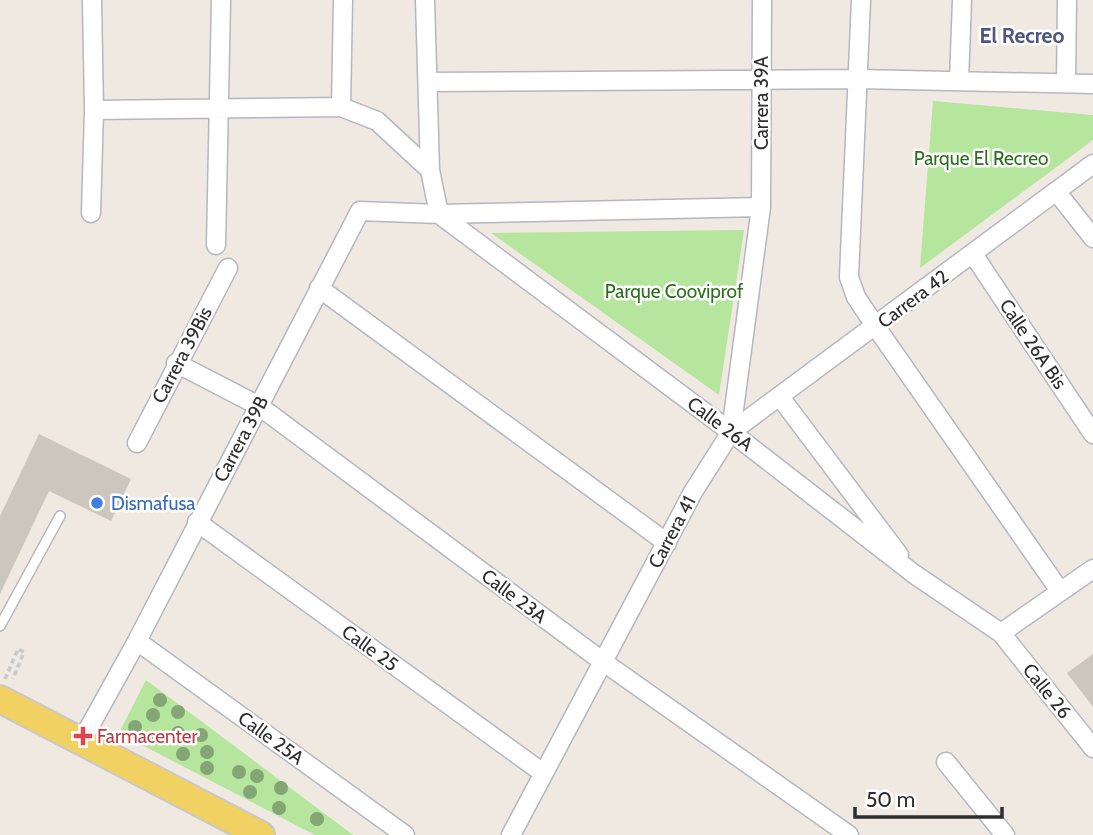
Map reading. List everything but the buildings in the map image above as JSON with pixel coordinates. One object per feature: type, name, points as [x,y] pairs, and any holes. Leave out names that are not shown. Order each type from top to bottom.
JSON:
[{"type":"main road","points":[[3,693],[81,741],[261,835]]},
{"type":"street","points":[[91,214],[94,110],[92,0]]},
{"type":"street","points":[[216,245],[221,0]]},
{"type":"street","points":[[341,107],[343,0]]},
{"type":"street","points":[[425,0],[430,170],[439,214],[761,207]]},
{"type":"street","name":"Carrera 39A","points":[[761,207],[762,0]]},
{"type":"street","points":[[861,0],[849,277],[856,297],[876,327],[1060,591]]},
{"type":"street","points":[[959,81],[962,0]]},
{"type":"street","points":[[1066,82],[1067,0]]},
{"type":"street","points":[[429,82],[858,79],[1066,82],[1093,85]]},
{"type":"street","points":[[94,110],[341,107],[377,121],[430,170]]},
{"type":"street","name":"Carrera 42","points":[[731,432],[1093,164]]},
{"type":"street","points":[[1056,191],[1093,238]]},
{"type":"street","name":"Carrera 41","points":[[511,835],[693,492],[731,432],[761,207]]},
{"type":"street","name":"Carrera 39B","points":[[81,741],[137,641],[360,211],[439,214]]},
{"type":"street","name":"Calle 26A","points":[[439,214],[731,432],[914,574],[1001,633]]},
{"type":"street","name":"Calle 26A Bis","points":[[974,254],[1093,434]]},
{"type":"street","name":"Carrera 39Bis","points":[[136,443],[228,268]]},
{"type":"street","points":[[319,288],[667,543]]},
{"type":"street","name":"Calle 23A","points":[[176,363],[259,406],[602,661],[849,835]]},
{"type":"street","points":[[779,397],[914,574]]},
{"type":"street","name":"Calle 25","points":[[197,522],[543,773]]},
{"type":"street","points":[[1001,633],[1093,569]]},
{"type":"street","name":"Calle 26","points":[[1001,633],[1093,748]]},
{"type":"street","name":"Calle 25A","points":[[137,641],[405,835]]},
{"type":"street","points":[[946,762],[1005,835]]},
{"type":"lane","points":[[0,625],[60,516]]},
{"type":"path","points":[[18,649],[24,652],[3,693],[15,655],[18,649]]},
{"type":"green space","name":"Parque El Recreo","points":[[933,101],[1093,115],[1093,140],[920,268]]},
{"type":"green space","name":"Parque Cooviprof","points":[[744,230],[719,395],[491,233]]},
{"type":"green space","points":[[146,680],[353,835],[315,835],[119,733]]},
{"type":"place","name":"Dismafusa","points":[[97,503]]},
{"type":"place","name":"Farmacenter","points":[[83,736]]},
{"type":"district","name":"El Recreo","points":[[1022,35]]}]
